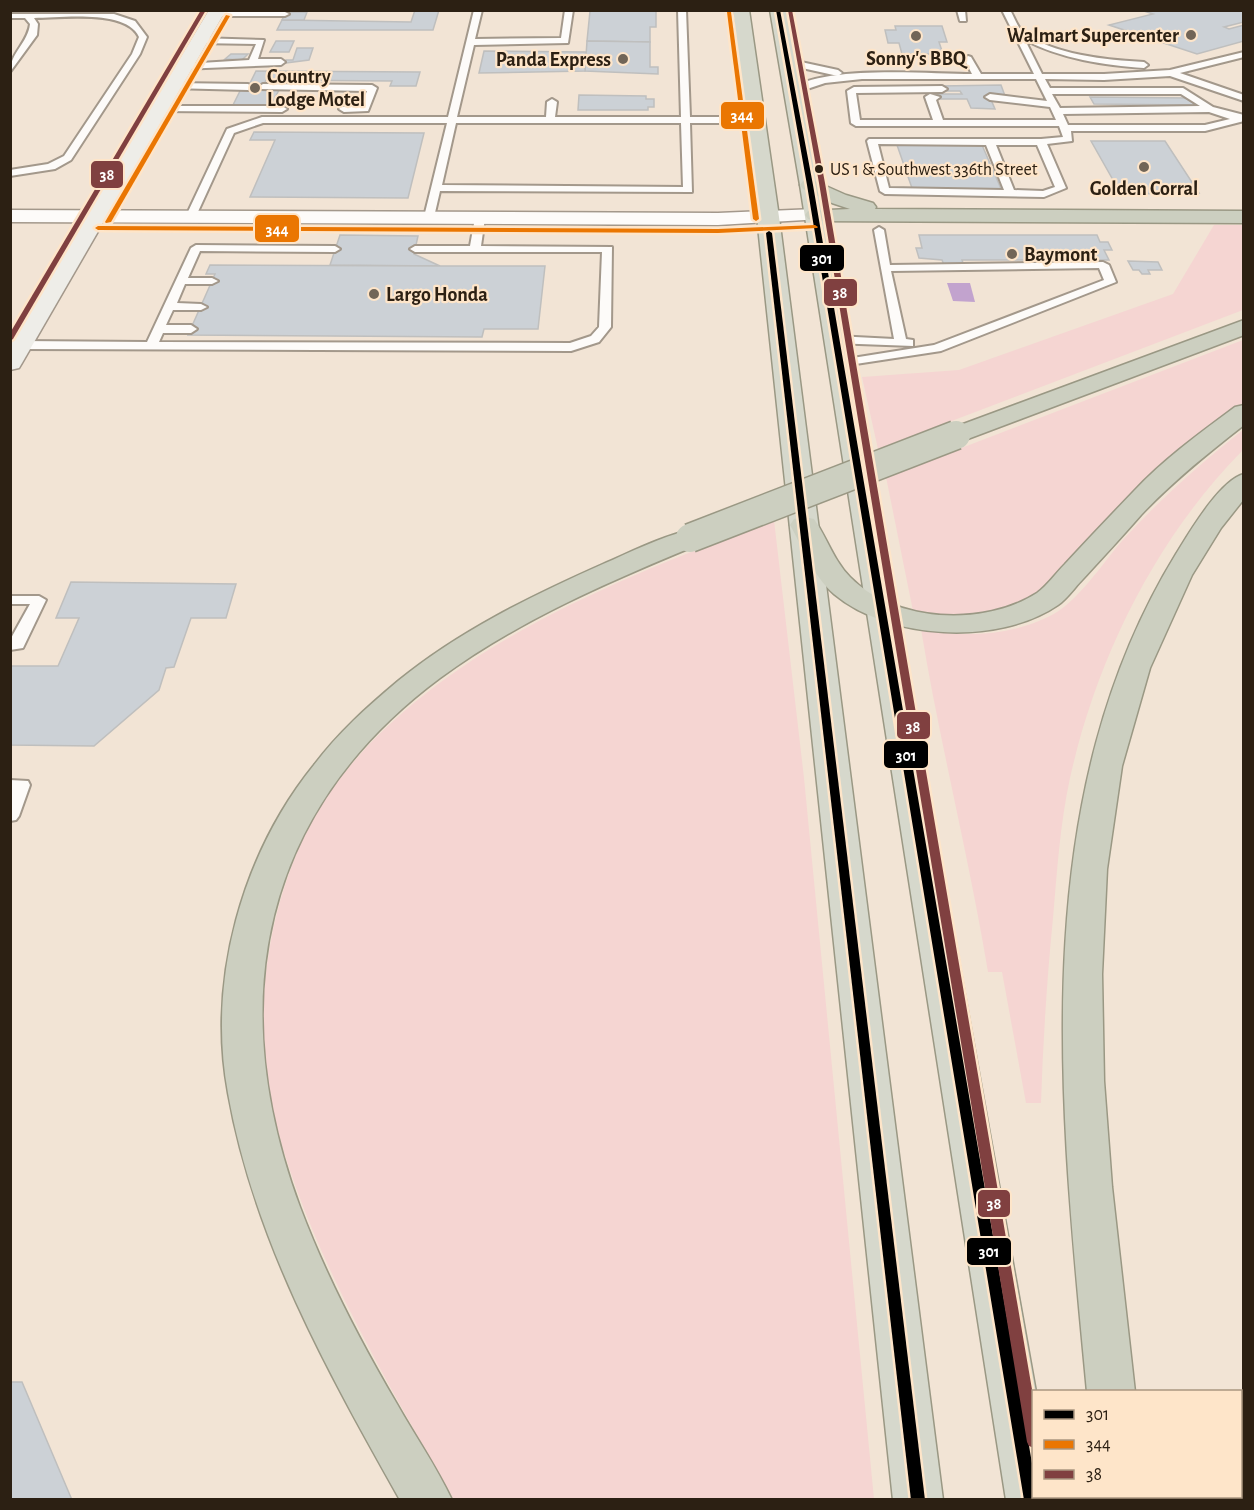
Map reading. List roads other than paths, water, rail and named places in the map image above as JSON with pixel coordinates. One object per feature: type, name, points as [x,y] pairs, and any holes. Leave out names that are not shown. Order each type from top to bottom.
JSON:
[{"type":"highway","points":[[741,10],[768,217],[918,1500]]},
{"type":"highway","points":[[778,10],[810,185],[1030,1500]]},
{"type":"highway","points":[[810,185],[858,205],[936,214]]},
{"type":"highway","points":[[815,215],[1244,217]]},
{"type":"highway","points":[[427,1500],[329,1324],[284,1222],[263,1161],[252,1114],[242,1035],[241,997],[252,924],[264,885],[292,823],[329,766],[369,722],[427,673],[491,631],[576,586],[690,538],[1244,327]]},
{"type":"highway","points":[[804,525],[835,578],[846,589],[880,609],[922,620],[966,624],[1005,619],[1037,606],[1059,587],[1146,494],[1185,458],[1244,412]]},
{"type":"highway","points":[[1111,1390],[1092,1186],[1085,1078],[1086,913],[1095,826],[1109,748],[1142,648],[1170,590],[1200,537],[1244,482]]},
{"type":"main road","points":[[16,354],[217,12]]},
{"type":"street","points":[[10,216],[718,219],[815,215]]},
{"type":"lane","points":[[429,217],[478,10]]},
{"type":"lane","points":[[471,42],[565,42],[569,10]]},
{"type":"lane","points":[[436,188],[688,190],[682,10]]},
{"type":"lane","points":[[1006,10],[1069,139],[1041,142],[872,141],[885,191],[1044,194],[1061,188],[1041,142]]},
{"type":"lane","points":[[217,12],[285,14]]},
{"type":"lane","points":[[10,16],[114,16],[139,26],[143,37],[136,54],[68,158],[51,167],[10,172]]},
{"type":"lane","points":[[10,69],[33,35],[34,24],[27,16]]},
{"type":"lane","points":[[1016,31],[1051,50],[1088,60],[1124,64],[1202,65]]},
{"type":"lane","points":[[200,41],[261,42],[252,62]]},
{"type":"lane","points":[[792,91],[825,80],[862,76],[1104,77],[1170,73],[1244,54]]},
{"type":"lane","points":[[968,59],[978,76]]},
{"type":"lane","points":[[184,67],[281,62]]},
{"type":"lane","points":[[787,62],[823,71],[862,76]]},
{"type":"lane","points":[[1170,73],[1244,98]]},
{"type":"lane","points":[[173,86],[248,87]]},
{"type":"lane","points":[[262,87],[372,88],[365,109],[330,109]]},
{"type":"lane","points":[[936,94],[859,89],[851,91],[856,123],[1205,128],[1242,119]]},
{"type":"lane","points":[[1003,89],[1025,91],[1034,104]]},
{"type":"lane","points":[[1046,91],[1183,91],[1210,109],[1242,119]]},
{"type":"lane","points":[[1078,91],[1089,110]]},
{"type":"lane","points":[[851,97],[936,94]]},
{"type":"lane","points":[[936,94],[939,123]]},
{"type":"lane","points":[[990,97],[1089,110],[1210,109]]},
{"type":"lane","points":[[550,120],[552,102]]},
{"type":"lane","points":[[160,109],[296,109]]},
{"type":"lane","points":[[191,216],[230,131],[262,120],[755,120]]},
{"type":"lane","points":[[990,142],[1010,193]]},
{"type":"lane","points":[[475,249],[480,218]]},
{"type":"lane","points":[[879,230],[901,342]]},
{"type":"lane","points":[[151,346],[196,248],[336,249]]},
{"type":"lane","points":[[16,354],[151,346],[571,347],[595,339],[605,327],[608,249],[415,249]]},
{"type":"lane","points":[[838,352],[937,348],[1110,282],[1103,266],[885,268]]},
{"type":"lane","points":[[181,281],[212,281]]},
{"type":"lane","points":[[169,306],[201,307]]},
{"type":"lane","points":[[159,329],[191,329]]},
{"type":"lane","points":[[838,352],[901,342],[937,348]]},
{"type":"lane","points":[[10,600],[39,600],[18,645],[10,645]]},
{"type":"lane","points":[[10,785],[22,785],[10,816]]},
{"type":"place","name":"Walmart Supercenter","points":[[1191,35]]},
{"type":"place","name":"Sonny's BBQ","points":[[916,36]]},
{"type":"place","name":"Panda Express","points":[[623,59]]},
{"type":"place","name":"Country Lodge Motel","points":[[255,88]]},
{"type":"place","name":"Golden Corral","points":[[1144,167]]},
{"type":"place","name":"US 1 & Southwest 336th Street","points":[[819,169]]},
{"type":"place","name":"Baymont","points":[[1012,254]]},
{"type":"place","name":"Largo Honda","points":[[374,294]]}]
